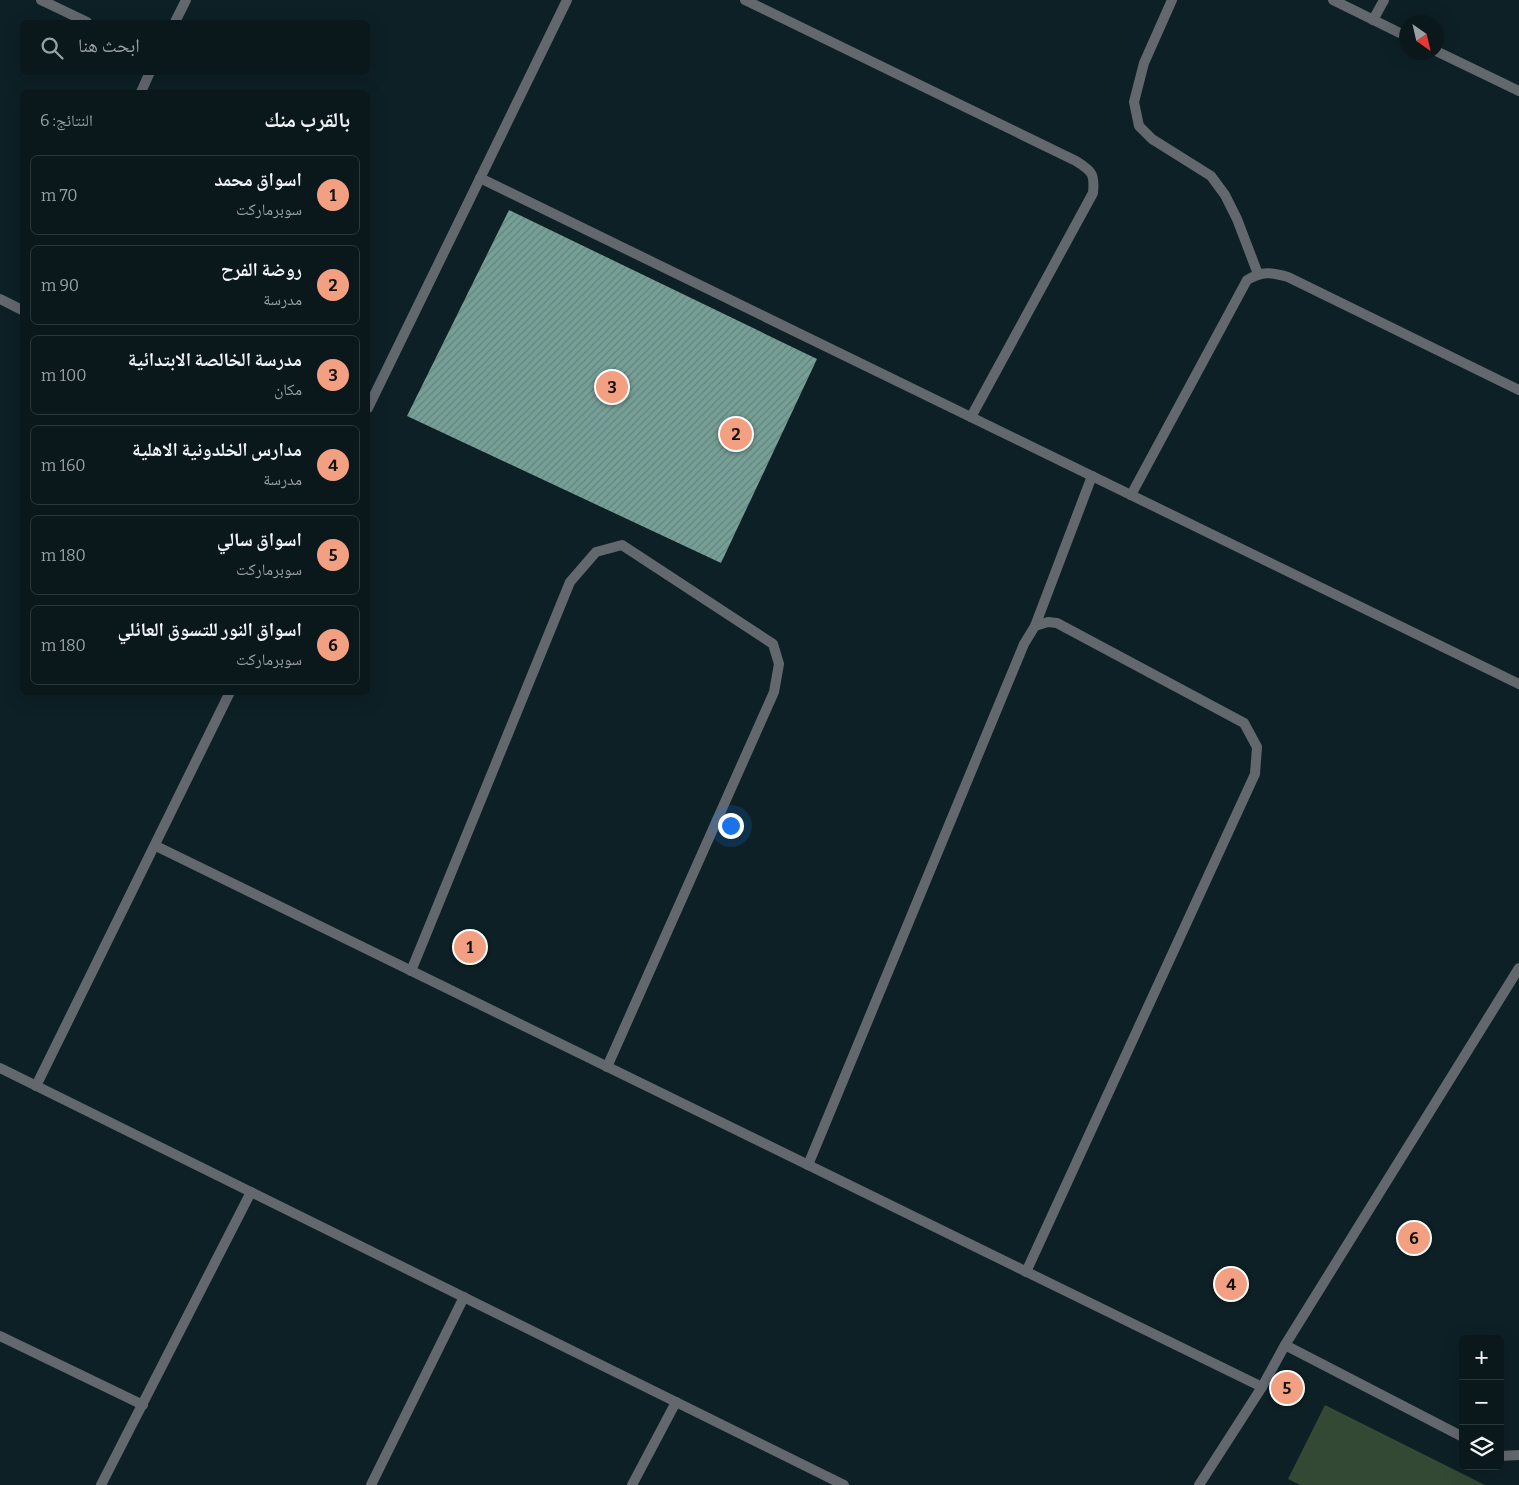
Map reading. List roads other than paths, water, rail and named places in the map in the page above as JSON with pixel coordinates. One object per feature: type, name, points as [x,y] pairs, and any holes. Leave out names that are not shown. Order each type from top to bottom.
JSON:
[{"type":"street","points":[[41,0],[83,20]]},
{"type":"street","points":[[176,20],[186,0]]},
{"type":"street","points":[[370,404],[567,0]]},
{"type":"street","points":[[745,0],[1076,161],[1088,168],[1095,180],[1093,193],[971,417]]},
{"type":"street","points":[[1172,0],[1144,63],[1134,102],[1139,126],[1152,139],[1211,176],[1225,195],[1237,219],[1258,274]]},
{"type":"street","points":[[1333,0],[1399,32]]},
{"type":"street","points":[[1374,20],[1384,0]]},
{"type":"street","points":[[1444,55],[1519,91]]},
{"type":"street","points":[[142,90],[149,75]]},
{"type":"street","points":[[480,178],[1519,684]]},
{"type":"street","points":[[1131,496],[1247,280],[1258,274],[1271,272],[1288,277],[1519,390]]},
{"type":"street","points":[[0,299],[20,309]]},
{"type":"street","points":[[808,1165],[1024,644],[1035,626],[1092,476]]},
{"type":"street","points":[[411,970],[570,582],[596,552],[622,544],[773,644],[779,664],[774,692],[607,1067]]},
{"type":"street","points":[[1026,1272],[1255,774],[1257,747],[1244,723],[1057,623],[1048,622],[1035,626]]},
{"type":"street","points":[[36,1086],[156,846],[229,695]]},
{"type":"street","points":[[156,846],[1262,1387]]},
{"type":"street","points":[[1199,1485],[1262,1387],[1285,1345],[1519,968]]},
{"type":"street","points":[[0,1068],[844,1485]]},
{"type":"street","points":[[102,1485],[251,1192]]},
{"type":"street","points":[[371,1485],[464,1297]]},
{"type":"street","points":[[0,1336],[142,1405]]},
{"type":"street","points":[[1285,1345],[1459,1435]]},
{"type":"street","points":[[632,1485],[676,1402]]},
{"type":"street","points":[[1504,1456],[1519,1455]]},
{"type":"place","name":"مدرسة الخالصة الابتدائية","points":[[612,387]]},
{"type":"place","name":"روضة الفرح","points":[[736,434]]},
{"type":"place","name":"اسواق محمد","points":[[470,947]]},
{"type":"place","name":"اسواق النور للتسوق العائلي","points":[[1414,1238]]},
{"type":"place","name":"مدارس الخلدونية الاهلية","points":[[1231,1284]]},
{"type":"place","name":"اسواق سالي","points":[[1287,1388]]}]
